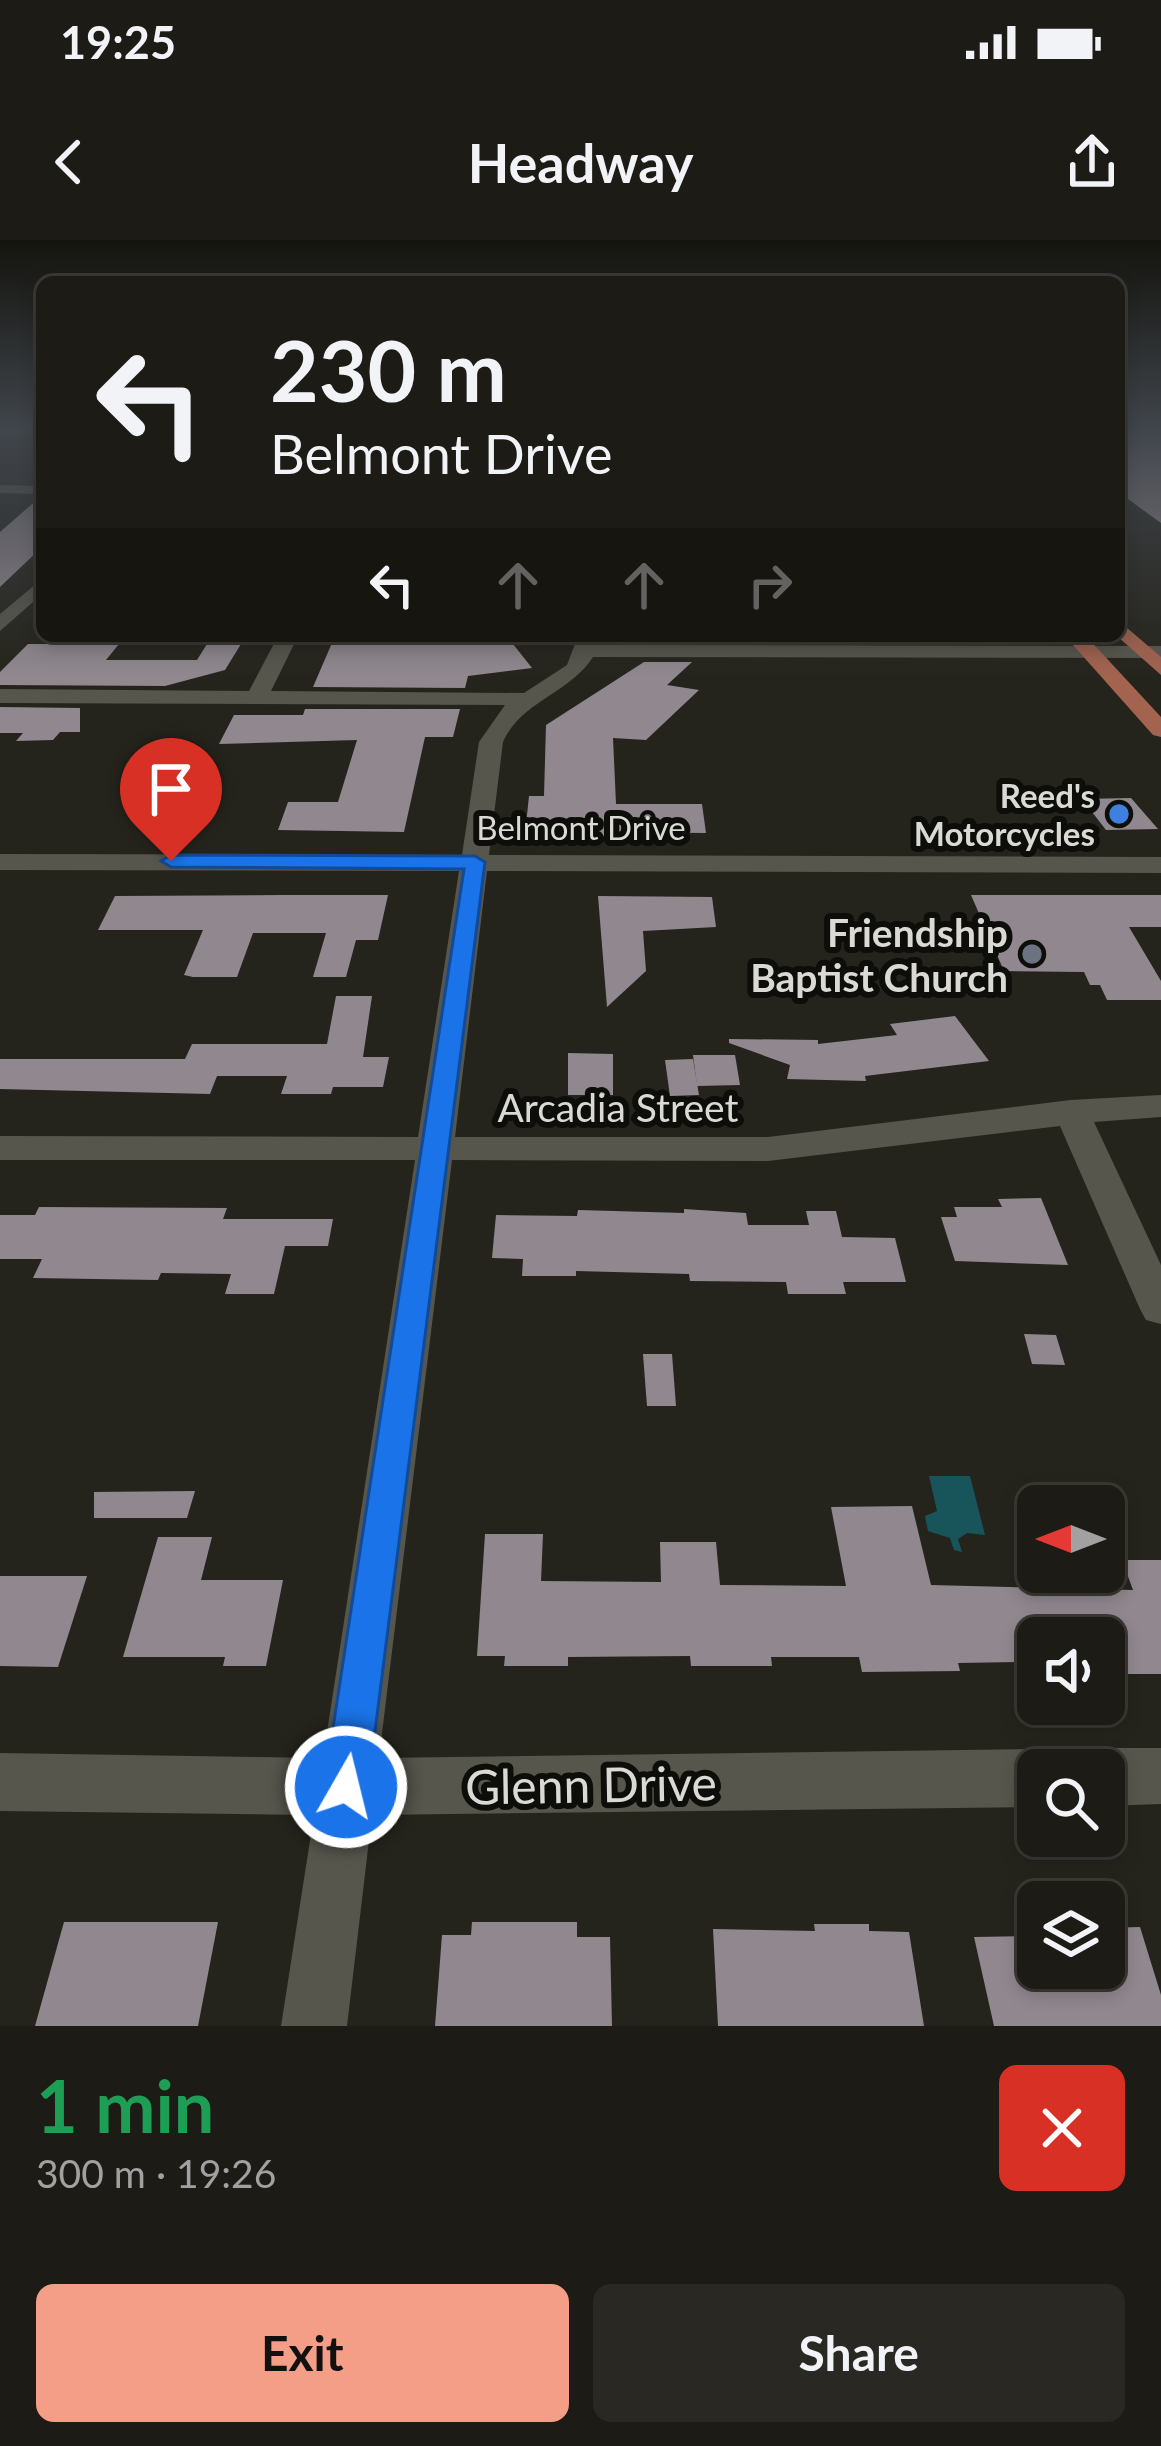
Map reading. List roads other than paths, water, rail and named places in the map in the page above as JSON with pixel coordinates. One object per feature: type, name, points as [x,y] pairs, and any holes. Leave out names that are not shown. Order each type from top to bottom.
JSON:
[{"type":"main road","points":[[1125,631],[1153,652],[1161,669]]},
{"type":"main road","points":[[1083,644],[1161,730]]},
{"type":"street","points":[[0,625],[36,590]]},
{"type":"street","points":[[257,697],[285,642]]},
{"type":"street","points":[[314,2026],[494,731],[506,711],[574,671],[588,643],[1083,644],[1153,652]]},
{"type":"street","points":[[0,696],[524,699]]},
{"type":"street","name":"Belmont Drive","points":[[0,862],[1161,865]]},
{"type":"street","name":"Arcadia Street","points":[[0,1148],[768,1149],[857,1143],[1071,1111],[1161,1106]]},
{"type":"street","points":[[1071,1111],[1161,1309]]},
{"type":"street","points":[[1125,1777],[1161,1776]]},
{"type":"street","name":"Glenn Drive","points":[[0,1782],[346,1787],[1017,1778]]},
{"type":"water","points":[[929,1476],[970,1476],[985,1535],[967,1533],[958,1539],[962,1552],[954,1550],[950,1538],[928,1531],[925,1516],[937,1511]]},
{"type":"place","name":"Reed's Motorcycles","points":[[1119,814]]},
{"type":"place","name":"Friendship Baptist Church","points":[[1032,954]]}]
